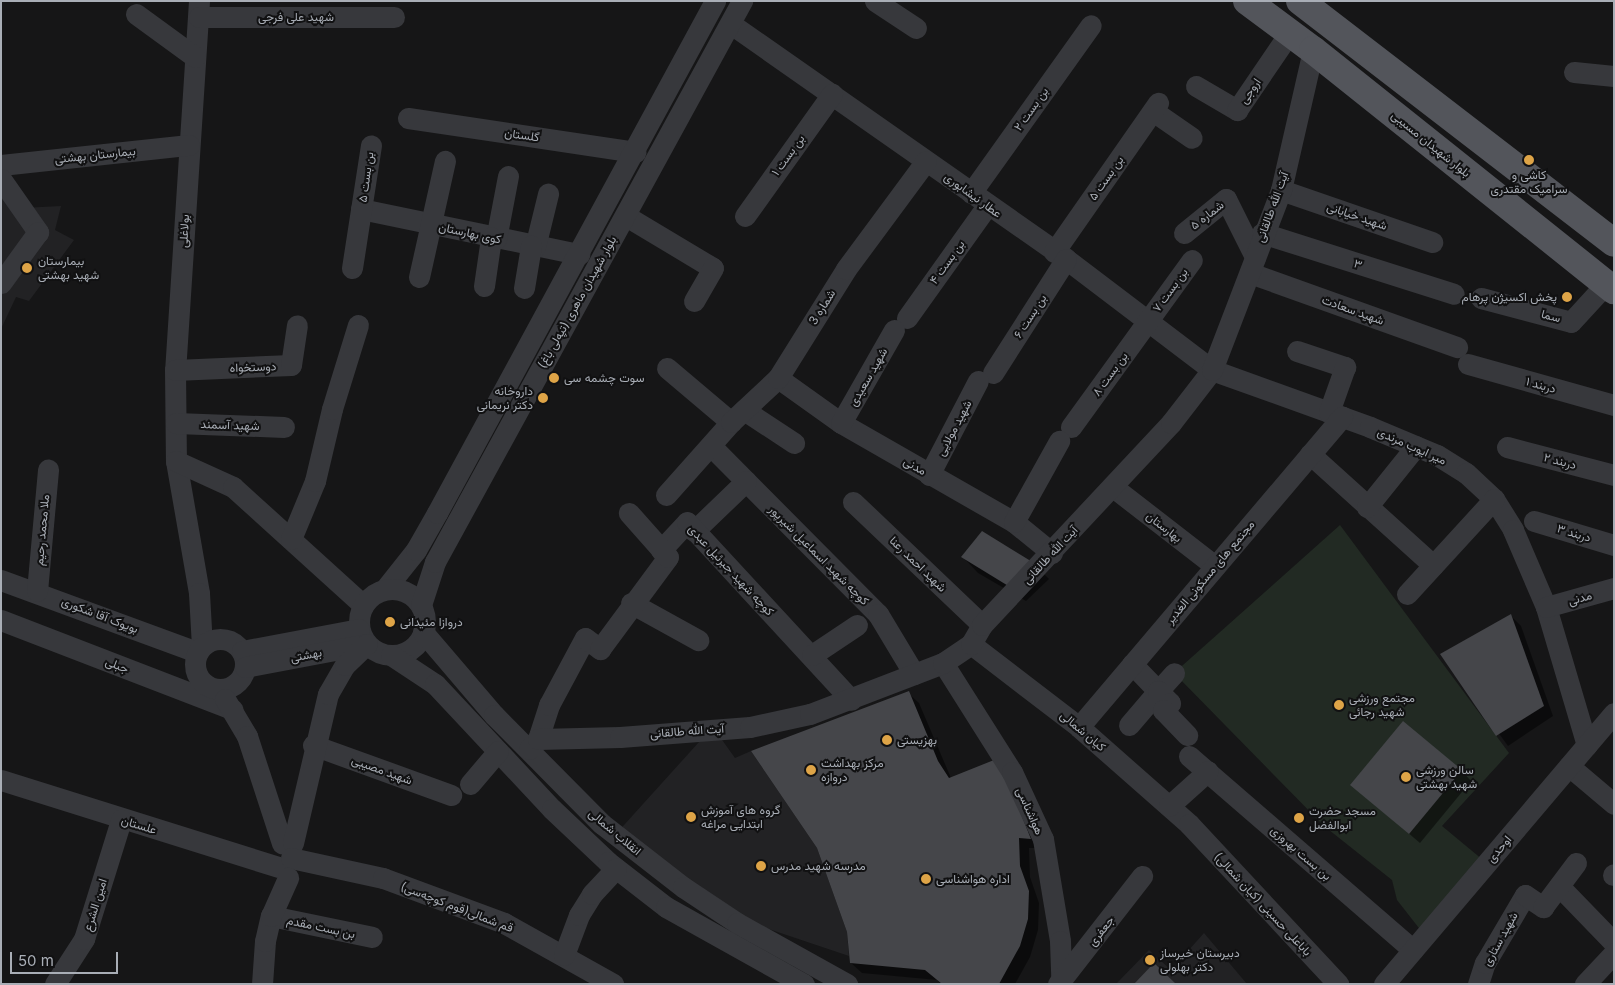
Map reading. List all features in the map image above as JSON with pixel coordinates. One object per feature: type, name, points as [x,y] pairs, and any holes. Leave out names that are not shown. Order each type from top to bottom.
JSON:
[{"type":"main road","name":"بلوار شهیدان مسیبی","points":[[1247,1],[1313,50],[1610,287]]},
{"type":"main road","points":[[1304,3],[1614,243]]},
{"type":"street","name":"بلوار شهیدان ماهری (تپه‌لی باغ)","points":[[385,589],[416,550],[635,152],[715,1]]},
{"type":"street","name":"بلوار شهیدان ماهری (تپه‌لی باغ)","points":[[420,606],[435,562],[742,1]]},
{"type":"street","points":[[875,1],[916,28]]},
{"type":"street","name":"شهید علی فرجی","points":[[199,9],[394,16]]},
{"type":"street","name":"بولاغلی","points":[[199,9],[175,370],[176,461],[199,594],[200,649]]},
{"type":"street","points":[[136,14],[195,58]]},
{"type":"street","name":"عطار نیشابوری","points":[[731,24],[1060,255],[1149,320],[1212,370]]},
{"type":"street","name":"بن بست ۲","points":[[979,199],[1091,25]]},
{"type":"street","name":"اروجی","points":[[1196,86],[1237,110],[1290,32]]},
{"type":"street","name":"آیت الله طالقانی","points":[[534,744],[750,727],[810,714],[851,700],[943,663],[971,644],[982,625],[1052,553],[1171,423],[1212,370],[1252,265],[1262,233],[1282,190],[1313,50]]},
{"type":"street","points":[[1574,72],[1614,76]]},
{"type":"street","name":"بن بست ۱","points":[[745,216],[832,94]]},
{"type":"street","name":"بن بست ۵","points":[[1060,255],[1156,107],[1192,138]]},
{"type":"street","name":"گلستان","points":[[408,118],[635,152]]},
{"type":"street","name":"بیمارستان بهشتی","points":[[1,165],[189,145]]},
{"type":"street","name":"بن بست ۵","points":[[361,209],[371,145]]},
{"type":"street","points":[[419,277],[429,224],[445,161]]},
{"type":"street","name":"شماره 3","points":[[666,495],[737,416],[778,378],[846,269],[926,161]]},
{"type":"street","points":[[484,286],[508,176]]},
{"type":"street","points":[[1,179],[38,232],[1,283]]},
{"type":"street","name":"شهید خیابانی","points":[[1282,190],[1432,242]]},
{"type":"street","points":[[524,288],[533,246],[548,194]]},
{"type":"street","name":"بن بست ۴","points":[[901,324],[979,199]]},
{"type":"street","name":"شماره ۵","points":[[1184,233],[1226,199],[1252,265]]},
{"type":"street","points":[[352,268],[361,209]]},
{"type":"street","name":"کوی بهارستان","points":[[361,209],[494,238],[579,254]]},
{"type":"street","points":[[626,216],[713,268],[694,301]]},
{"type":"street","name":"۳","points":[[1262,233],[1454,294]]},
{"type":"street","name":"بن بست ۶","points":[[986,377],[1060,255]]},
{"type":"street","name":"بن بست ۷","points":[[1149,320],[1192,260]]},
{"type":"street","name":"شهید سعادت","points":[[1252,265],[1462,356]]},
{"type":"street","name":"سما","points":[[1481,298],[1571,322],[1610,287]]},
{"type":"street","name":"بن بست ۸","points":[[1014,522],[1065,434],[1149,320]]},
{"type":"street","name":"شهید سعیدی","points":[[841,423],[901,324]]},
{"type":"street","name":"دوستخواه","points":[[175,370],[291,365],[297,325]]},
{"type":"street","points":[[291,539],[315,481],[332,409],[358,325]]},
{"type":"street","points":[[1297,352],[1346,367],[1335,414]]},
{"type":"street","name":"دربند ۱","points":[[1462,356],[1614,405]]},
{"type":"street","points":[[667,368],[737,416],[794,444]]},
{"type":"street","name":"میر ایوب مرندی","points":[[1212,370],[1335,414],[1416,446],[1466,473],[1494,499],[1513,530],[1546,607],[1586,745]]},
{"type":"street","name":"شهید مولایی","points":[[929,474],[986,377]]},
{"type":"street","name":"مدنی","points":[[778,378],[841,423],[1014,522],[1052,553]]},
{"type":"street","name":"مجتمع های مسکونی الغدیر","points":[[1079,727],[1310,454],[1335,414]]},
{"type":"street","name":"شهید آسمند","points":[[176,423],[284,427]]},
{"type":"street","name":"کوچه شهید اسماعیل شیرپور","points":[[710,446],[878,614],[914,674]]},
{"type":"street","points":[[1368,506],[1416,446]]},
{"type":"street","name":"دربند ۲","points":[[1507,447],[1614,475]]},
{"type":"street","points":[[1310,454],[1433,565]]},
{"type":"street","points":[[176,461],[233,487],[363,604]]},
{"type":"street","name":"ملا محمد رحیم","points":[[37,591],[48,469]]},
{"type":"street","points":[[694,531],[746,481]]},
{"type":"street","name":"بهارستان","points":[[1113,487],[1215,566]]},
{"type":"street","points":[[1407,594],[1494,499]]},
{"type":"street","name":"شهید احمد رعنا","points":[[853,502],[982,625]]},
{"type":"street","points":[[534,744],[549,705],[585,638],[600,649],[631,603],[668,557],[629,514]]},
{"type":"street","name":"دربند ۳","points":[[1534,521],[1614,545]]},
{"type":"street","name":"کوچه شهید جبرئیل عبدی","points":[[661,550],[687,522],[851,700]]},
{"type":"street","name":"بویوک آقا شکوری","points":[[1,580],[200,649]]},
{"type":"street","name":"مدنی","points":[[1546,607],[1614,588]]},
{"type":"street","points":[[262,984],[265,940],[313,744],[328,694],[363,636],[363,604],[369,597],[385,589],[406,592],[420,606],[423,632],[410,649],[391,655],[378,652],[363,636]]},
{"type":"street","points":[[631,603],[698,640]]},
{"type":"street","name":"جبلی","points":[[1,620],[232,710]]},
{"type":"street","points":[[812,656],[858,625]]},
{"type":"street","name":"انقلاب شمالی","points":[[423,632],[452,669],[534,744],[602,824],[683,887],[737,923],[847,984]]},
{"type":"street","name":"بهشتی","points":[[244,659],[363,636]]},
{"type":"street","points":[[217,689],[232,686],[244,659],[223,639],[200,649],[194,668],[202,683],[217,689],[232,710],[257,764],[285,861]]},
{"type":"street","name":"کیان شمالی","points":[[971,644],[1079,727],[1189,824]]},
{"type":"street","name":"انقلاب شمالی","points":[[391,655],[436,684],[552,809],[616,868],[666,907],[804,984]]},
{"type":"street","name":"هواشناسی","points":[[943,663],[1012,772],[1043,839],[1060,941],[1060,982]]},
{"type":"street","points":[[1132,664],[1158,691]]},
{"type":"street","points":[[1129,725],[1174,673]]},
{"type":"street","name":"بن بست بهروزی","points":[[1158,691],[1170,703],[1163,710],[1208,771],[1413,950]]},
{"type":"street","name":"اوحدی","points":[[1384,984],[1614,714]]},
{"type":"street","name":"شهید مصیبی","points":[[313,744],[451,795]]},
{"type":"street","points":[[470,784],[498,750]]},
{"type":"street","points":[[1570,766],[1614,804]]},
{"type":"street","points":[[1169,806],[1208,771]]},
{"type":"street","name":"علستان","points":[[1,780],[121,820],[285,861]]},
{"type":"street","name":"امین الشرع","points":[[55,984],[84,938],[121,820]]},
{"type":"street","name":"باباعلی حسینی (کیان شمالی)","points":[[1189,824],[1338,984]]},
{"type":"street","name":"قم شمالی(قوم کوچه‌سی)","points":[[285,861],[383,878],[504,923],[613,984]]},
{"type":"street","points":[[1576,863],[1559,886],[1614,943]]},
{"type":"street","points":[[564,955],[588,901],[616,868]]},
{"type":"street","name":"جعفری","points":[[1060,982],[1142,876]]},
{"type":"street","name":"شهید ستاری","points":[[1478,984],[1485,963],[1525,895],[1543,907],[1559,886]]},
{"type":"street","name":"بن بست مقدم","points":[[273,911],[372,937]]},
{"type":"street","points":[[1587,982],[1614,953]]},
{"type":"shaded area","name":"بیمارستان شهید بهشتی","points":[[1,157],[22,208],[61,206],[55,230],[74,240],[29,301],[16,297],[1,329]]},
{"type":"shaded area","name":"مجتمع ورزشی شهید رجائی","points":[[1340,525],[1509,753],[1442,826],[1483,860],[1422,932],[1397,900],[1392,880],[1324,826],[1174,673]]},
{"type":"shaded area","points":[[720,737],[735,758],[751,751],[817,848],[847,932],[849,956],[742,920],[615,835],[699,742]]},
{"type":"shaded area","points":[[1204,933],[1247,984],[1116,984],[1149,950],[1171,970]]},
{"type":"building","points":[[982,531],[1034,563],[1010,587],[961,557]]},
{"type":"building","points":[[1511,614],[1544,706],[1496,736],[1440,654]]},
{"type":"building","name":"اداره هواشناسی","points":[[909,691],[938,761],[949,778],[994,760],[1009,784],[1031,839],[1019,838],[1020,866],[1029,891],[1028,919],[1020,946],[999,984],[942,984],[925,970],[850,963],[847,932],[817,848],[751,751]]},
{"type":"building","name":"سالن ورزشی شهید بهشتی","points":[[1403,721],[1462,770],[1409,834],[1350,785]]},
{"type":"building","points":[[1154,963],[1176,984],[1134,984]]},
{"type":"place","name":"کاشی و سرامیک مقتدری","points":[[1529,160]]},
{"type":"place","name":"بیمارستان شهید بهشتی","points":[[27,268]]},
{"type":"place","name":"پخش اکسیژن پرهام","points":[[1567,297]]},
{"type":"place","name":"سوت چشمه سی","points":[[554,378]]},
{"type":"place","name":"داروخانه دكتر نریمانی","points":[[543,398]]},
{"type":"place","name":"دروازا مئیدانی","points":[[390,622]]},
{"type":"place","name":"مجتمع ورزشی شهید رجائی","points":[[1339,705]]},
{"type":"place","name":"بهزیستی","points":[[887,740]]},
{"type":"place","name":"مرکز بهداشت دروازه","points":[[811,770]]},
{"type":"place","name":"سالن ورزشی شهید بهشتی","points":[[1406,777]]},
{"type":"place","name":"گروه های آموزش ابتدایی مراغه","points":[[691,817]]},
{"type":"place","name":"مسجد حضرت ابوالفضل","points":[[1299,818]]},
{"type":"place","name":"مدرسه شهید مدرس","points":[[761,866]]},
{"type":"place","name":"اداره هواشناسی","points":[[926,879]]},
{"type":"place","name":"دبیرستان خیرساز دکتر بهلولی","points":[[1150,960]]}]
